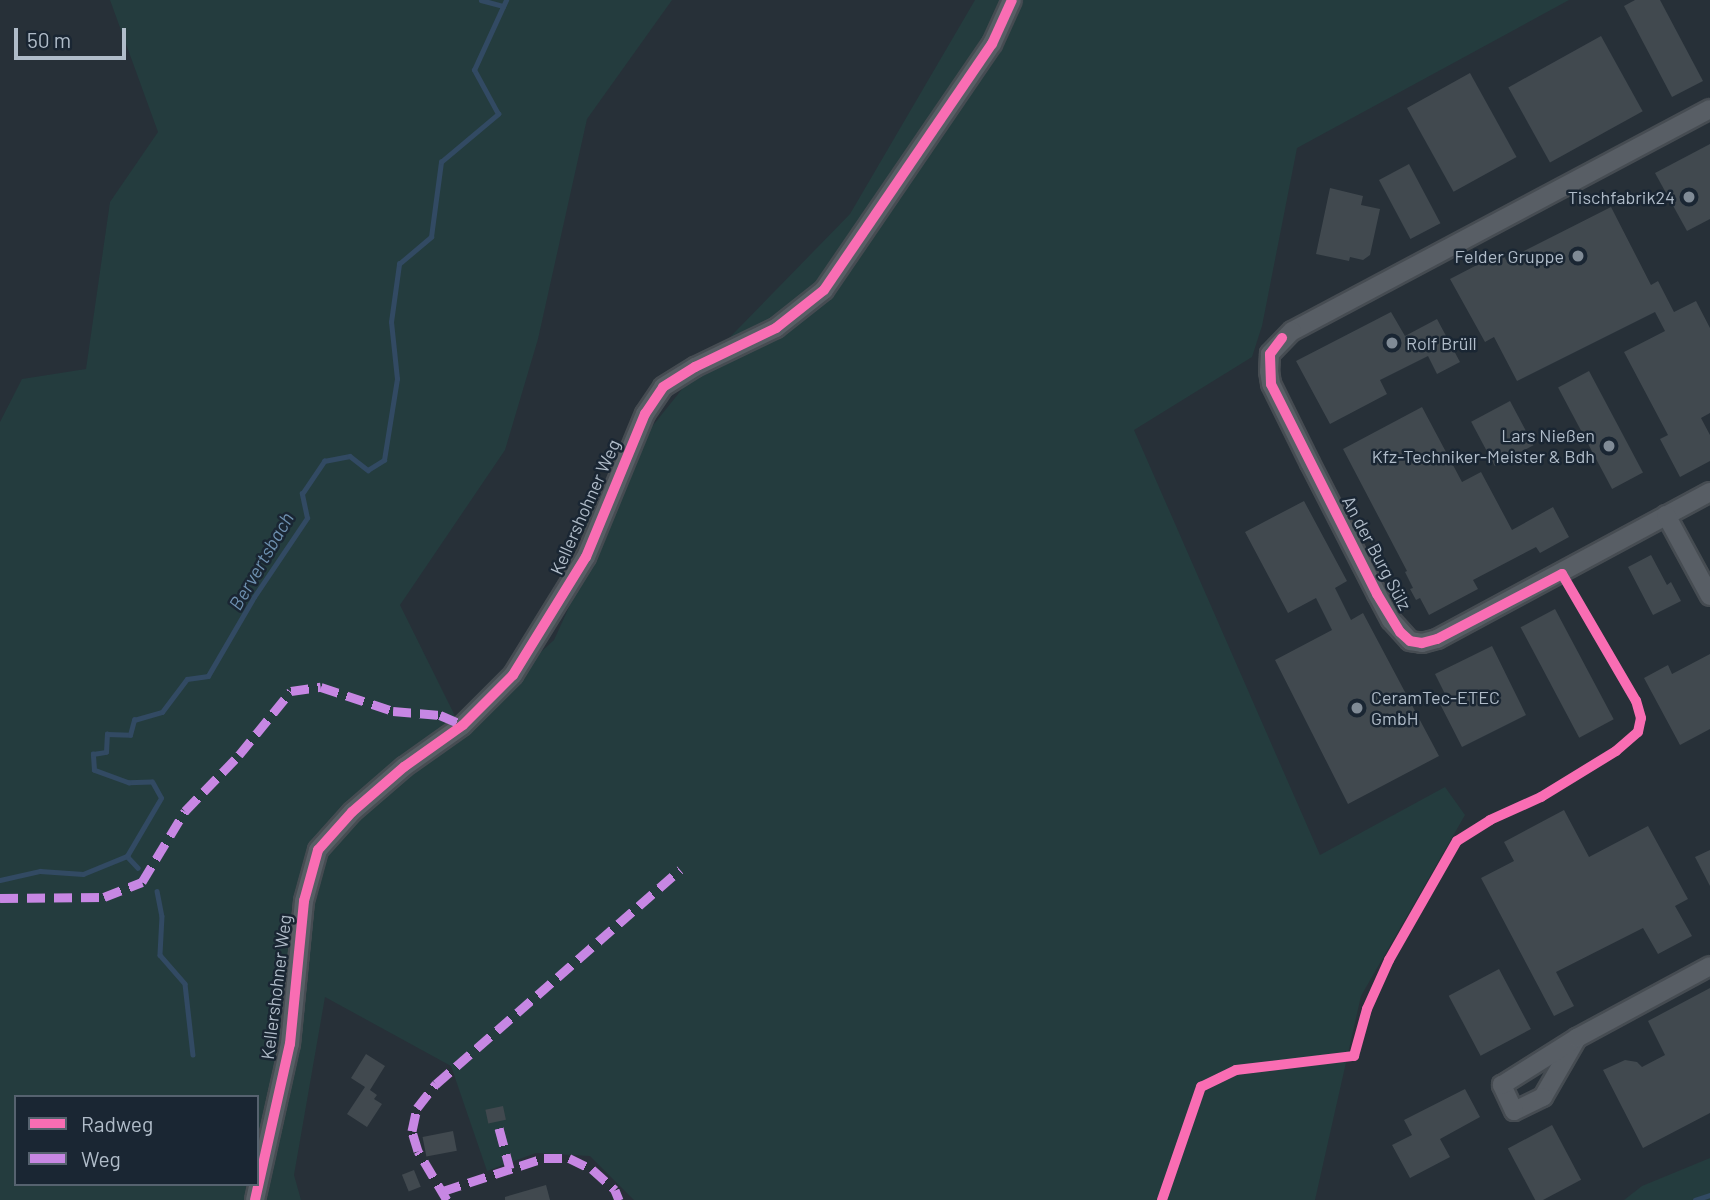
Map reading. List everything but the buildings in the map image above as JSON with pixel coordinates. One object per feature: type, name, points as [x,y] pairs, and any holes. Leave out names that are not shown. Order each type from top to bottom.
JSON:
[{"type":"street","name":"Kellershohner Weg","points":[[259,1182],[290,1044],[304,901],[318,850],[352,812],[404,767],[463,725],[513,675],[586,557],[645,414],[663,387],[695,367],[776,328],[824,290],[992,44],[1012,0]]},
{"type":"street","name":"An der Burg Sülz","points":[[1710,109],[1292,331],[1282,338],[1269,354],[1271,384],[1391,620],[1410,641],[1422,643],[1437,639],[1568,571],[1710,492]]},
{"type":"street","points":[[1667,515],[1710,596]]},
{"type":"street","points":[[1577,1038],[1710,966]]},
{"type":"green space","points":[[110,0],[672,0],[587,119],[538,339],[505,450],[400,605],[460,726],[554,640],[600,539],[573,525],[695,373],[850,214],[975,0],[1569,0],[1297,148],[1262,326],[1252,357],[1134,430],[1320,855],[1445,787],[1465,815],[1361,996],[1315,1200],[634,1200],[590,1156],[536,1153],[487,1171],[451,1066],[325,997],[294,1175],[301,1200],[0,1200],[0,422],[22,379],[86,369],[110,202],[158,132]]},
{"type":"green space","points":[[1710,1158],[1710,1200],[1624,1200],[1642,1186]]},
{"type":"waterway","points":[[481,0],[503,6]]},
{"type":"waterway","name":"Bervertsbach","points":[[0,880],[40,871],[83,874],[127,856],[161,798],[152,782],[129,783],[94,770],[93,754],[106,752],[107,734],[130,735],[134,720],[162,712],[187,679],[208,676],[254,597],[307,518],[302,494],[324,461],[350,456],[368,470],[384,460],[397,379],[391,322],[399,264],[431,237],[441,162],[498,114],[474,70],[506,0]]},
{"type":"waterway","points":[[127,856],[138,868]]},
{"type":"waterway","points":[[157,891],[162,916],[160,955],[185,984],[193,1055]]},
{"type":"waterway","points":[[1695,1200],[1710,1195]]},
{"type":"marked path","points":[[0,898],[104,897],[142,882],[185,811],[239,755],[291,691],[321,687],[393,711],[440,715],[463,725]]},
{"type":"marked path","points":[[447,1200],[418,1151],[412,1131],[417,1108],[436,1084],[680,870]]},
{"type":"marked path","points":[[499,1128],[510,1169]]},
{"type":"marked path","points":[[443,1191],[544,1158],[569,1158],[592,1169],[615,1190],[619,1200]]},
{"type":"cycle path","points":[[259,1182],[290,1044],[304,901],[318,850],[352,812],[404,767],[463,725],[513,675],[586,557],[645,414],[663,387],[695,367],[776,328],[824,290],[992,44],[1012,0]]},
{"type":"cycle path","points":[[1162,1200],[1201,1087],[1236,1070],[1354,1056],[1367,1009],[1389,960],[1457,841],[1490,820],[1541,797],[1616,751],[1638,732],[1641,718],[1636,701],[1562,574],[1437,639],[1422,643],[1410,641],[1400,632],[1377,594],[1271,384],[1270,354],[1282,338]]},
{"type":"cycle path","points":[[255,1200],[258,1186]]},
{"type":"place","name":"Tischfabrik24","points":[[1689,197]]},
{"type":"place","name":"Felder Gruppe","points":[[1578,256]]},
{"type":"place","name":"Rolf Brüll","points":[[1392,343]]},
{"type":"place","name":"Lars Nießen Kfz-Techniker-Meister & Bdh","points":[[1609,446]]},
{"type":"place","name":"CeramTec-ETEC GmbH","points":[[1357,708]]}]
